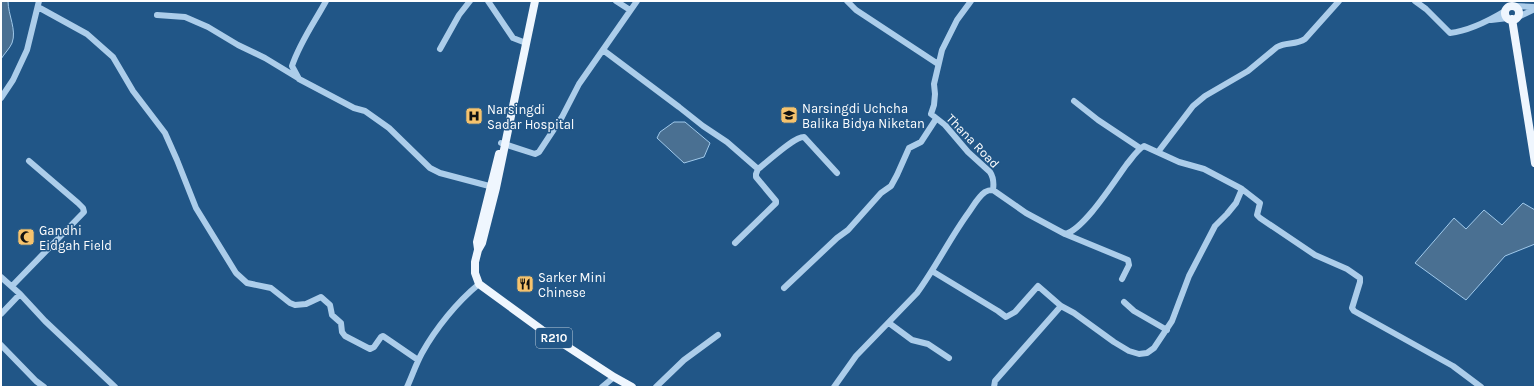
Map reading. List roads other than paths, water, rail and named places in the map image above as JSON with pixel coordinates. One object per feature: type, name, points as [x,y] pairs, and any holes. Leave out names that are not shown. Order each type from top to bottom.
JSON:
[{"type":"main road","points":[[479,284],[475,273],[475,262],[478,250],[482,243],[504,143],[530,1]]},
{"type":"main road","points":[[523,42],[535,1]]},
{"type":"main road","points":[[1511,11],[1532,132],[1535,163]]},
{"type":"main road","name":"R210","points":[[479,284],[542,330],[632,387]]},
{"type":"street","points":[[299,79],[292,66],[303,39],[326,1]]},
{"type":"street","points":[[440,49],[459,15],[470,1]]},
{"type":"street","points":[[488,1],[504,27],[513,38],[523,42]]},
{"type":"street","points":[[616,1],[630,10]]},
{"type":"street","points":[[504,143],[535,154],[539,152],[562,117],[579,84],[637,1]]},
{"type":"street","points":[[847,1],[856,10],[938,64]]},
{"type":"street","name":"Thana Road","points":[[971,1],[957,20],[942,50],[934,84],[936,94],[931,114],[945,125],[968,152],[990,172],[994,183],[993,190]]},
{"type":"street","points":[[1158,152],[1193,106],[1205,96],[1240,77],[1277,47],[1283,44],[1294,44],[1302,41],[1339,1]]},
{"type":"street","points":[[1415,1],[1426,9],[1450,32],[1462,30],[1511,11],[1531,6],[1535,8]]},
{"type":"street","points":[[1,98],[13,80],[27,50],[38,4],[87,34],[113,57],[133,91],[165,134],[196,208],[236,273],[242,280],[271,288],[290,303],[295,305],[306,304],[321,297],[330,305],[332,315],[341,323],[342,332],[345,336],[370,349],[374,347],[381,336],[383,336],[418,360]]},
{"type":"street","points":[[1511,11],[1535,8]]},
{"type":"street","points":[[157,14],[185,17],[208,27],[238,45],[265,58],[299,79],[364,112],[389,128],[430,168],[440,174],[493,188]]},
{"type":"street","points":[[603,50],[679,106],[703,126],[727,142],[758,169]]},
{"type":"street","points":[[1074,101],[1098,120],[1140,148]]},
{"type":"street","points":[[784,288],[837,238],[848,230],[881,193],[891,186],[910,148],[921,142],[936,119]]},
{"type":"street","points":[[735,243],[776,203],[776,201],[756,177],[758,169],[791,142],[804,137],[837,173]]},
{"type":"street","points":[[1065,234],[1073,231],[1088,215],[1140,148],[1144,146],[1179,162],[1204,169],[1242,189],[1260,203],[1257,215],[1260,218],[1315,255],[1347,269],[1360,278],[1352,308],[1354,311],[1453,366],[1482,387]]},
{"type":"street","points":[[12,286],[84,212],[83,208],[78,203],[29,161]]},
{"type":"street","points":[[932,270],[1006,317],[1015,312],[1038,286],[1061,306],[1074,313],[1114,342],[1129,351],[1139,354],[1147,352],[1154,348],[1167,330],[1188,276],[1214,226],[1228,214],[1236,204],[1242,189]]},
{"type":"street","points":[[834,387],[856,356],[917,293],[962,221],[980,196],[989,190],[993,190],[1026,213],[1065,234],[1128,260],[1129,265],[1122,279]]},
{"type":"street","points":[[1,276],[45,321],[115,387]]},
{"type":"street","points":[[407,387],[418,360],[426,346],[462,299],[479,284]]},
{"type":"street","points":[[1,314],[20,294]]},
{"type":"street","points":[[1124,302],[1134,311],[1167,330]]},
{"type":"street","points":[[994,387],[995,381],[1061,306]]},
{"type":"street","points":[[889,323],[912,340],[928,344],[949,358]]},
{"type":"street","points":[[656,387],[684,360],[718,335]]},
{"type":"street","points":[[1,345],[36,381],[44,387]]},
{"type":"street","points":[[602,387],[614,377]]},
{"type":"water","points":[[1,1],[8,1],[13,28],[13,38],[10,47],[1,59]]},
{"type":"water","points":[[674,122],[685,122],[710,143],[704,157],[684,163],[657,138],[660,132]]},
{"type":"water","points":[[1523,203],[1535,210],[1535,244],[1505,256],[1466,300],[1415,263],[1454,218],[1466,229],[1484,210],[1502,225]]},
{"type":"place","name":"Narsingdi Uchcha Balika Bidya Niketan","points":[[789,115]]},
{"type":"place","name":"Narsingdi Sadar Hospital","points":[[474,116]]},
{"type":"place","name":"Gandhi Eidgah Field","points":[[26,237]]},
{"type":"place","name":"Sarker Mini Chinese","points":[[525,284]]}]
